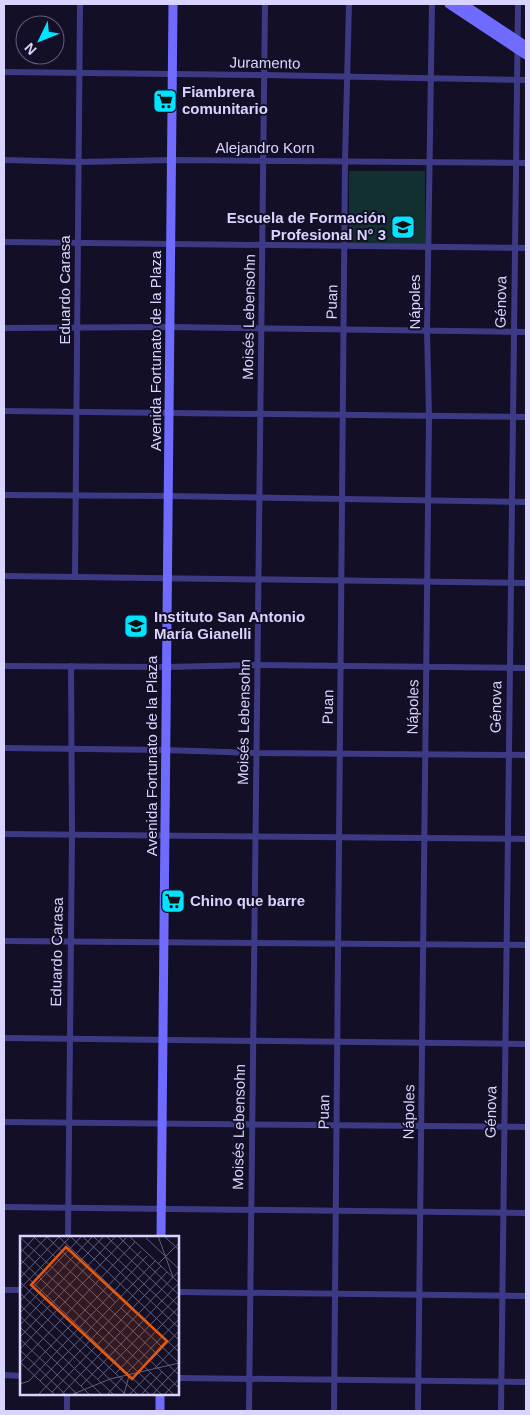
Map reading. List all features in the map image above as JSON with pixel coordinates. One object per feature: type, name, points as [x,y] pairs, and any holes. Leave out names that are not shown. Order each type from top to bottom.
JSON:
[{"type":"main road","name":"Avenida Fortunato de la Plaza","points":[[161,1236],[173,4]]},
{"type":"main road","points":[[449,4],[520,45]]},
{"type":"main road","points":[[463,4],[520,45],[526,55]]},
{"type":"main road","points":[[160,1395],[160,1411]]},
{"type":"street","name":"Eduardo Carasa","points":[[75,577],[80,4]]},
{"type":"street","name":"Moisés Lebensohn","points":[[249,1411],[264,4]]},
{"type":"street","name":"Puan","points":[[334,1411],[345,161],[349,4]]},
{"type":"street","name":"Nápoles","points":[[418,1411],[429,416],[427,330],[432,4]]},
{"type":"street","name":"Génova","points":[[500,1411],[516,80],[520,45],[518,4]]},
{"type":"street","name":"Juramento","points":[[4,72],[526,80]]},
{"type":"street","name":"Alejandro Korn","points":[[4,160],[79,162],[172,160],[526,163]]},
{"type":"street","points":[[4,242],[526,248]]},
{"type":"street","points":[[4,328],[170,327],[526,332]]},
{"type":"street","points":[[4,411],[526,417]]},
{"type":"street","points":[[4,496],[169,496],[526,502]]},
{"type":"street","points":[[4,576],[526,583]]},
{"type":"street","points":[[4,666],[167,667],[257,665],[526,668]]},
{"type":"street","name":"Eduardo Carasa","points":[[68,1236],[69,941],[72,834],[71,666]]},
{"type":"street","points":[[4,748],[256,753],[526,755]]},
{"type":"street","points":[[4,834],[526,838]]},
{"type":"street","points":[[4,941],[526,945]]},
{"type":"street","points":[[4,1038],[526,1044]]},
{"type":"street","points":[[4,1122],[526,1127]]},
{"type":"street","points":[[4,1207],[526,1213]]},
{"type":"street","points":[[4,1290],[20,1290]]},
{"type":"street","points":[[179,1292],[526,1296]]},
{"type":"street","points":[[4,1376],[20,1376]]},
{"type":"street","points":[[179,1378],[526,1382]]},
{"type":"street","points":[[67,1395],[67,1411]]},
{"type":"green space","points":[[349,171],[425,171],[425,246],[349,246]]},
{"type":"place","name":"Fiambrera comunitario","points":[[165,101]]},
{"type":"place","name":"Escuela de Formación Profesional N° 3","points":[[403,227]]},
{"type":"place","name":"Instituto San Antonio María Gianelli","points":[[136,626]]},
{"type":"place","name":"Chino que barre","points":[[173,901]]}]
